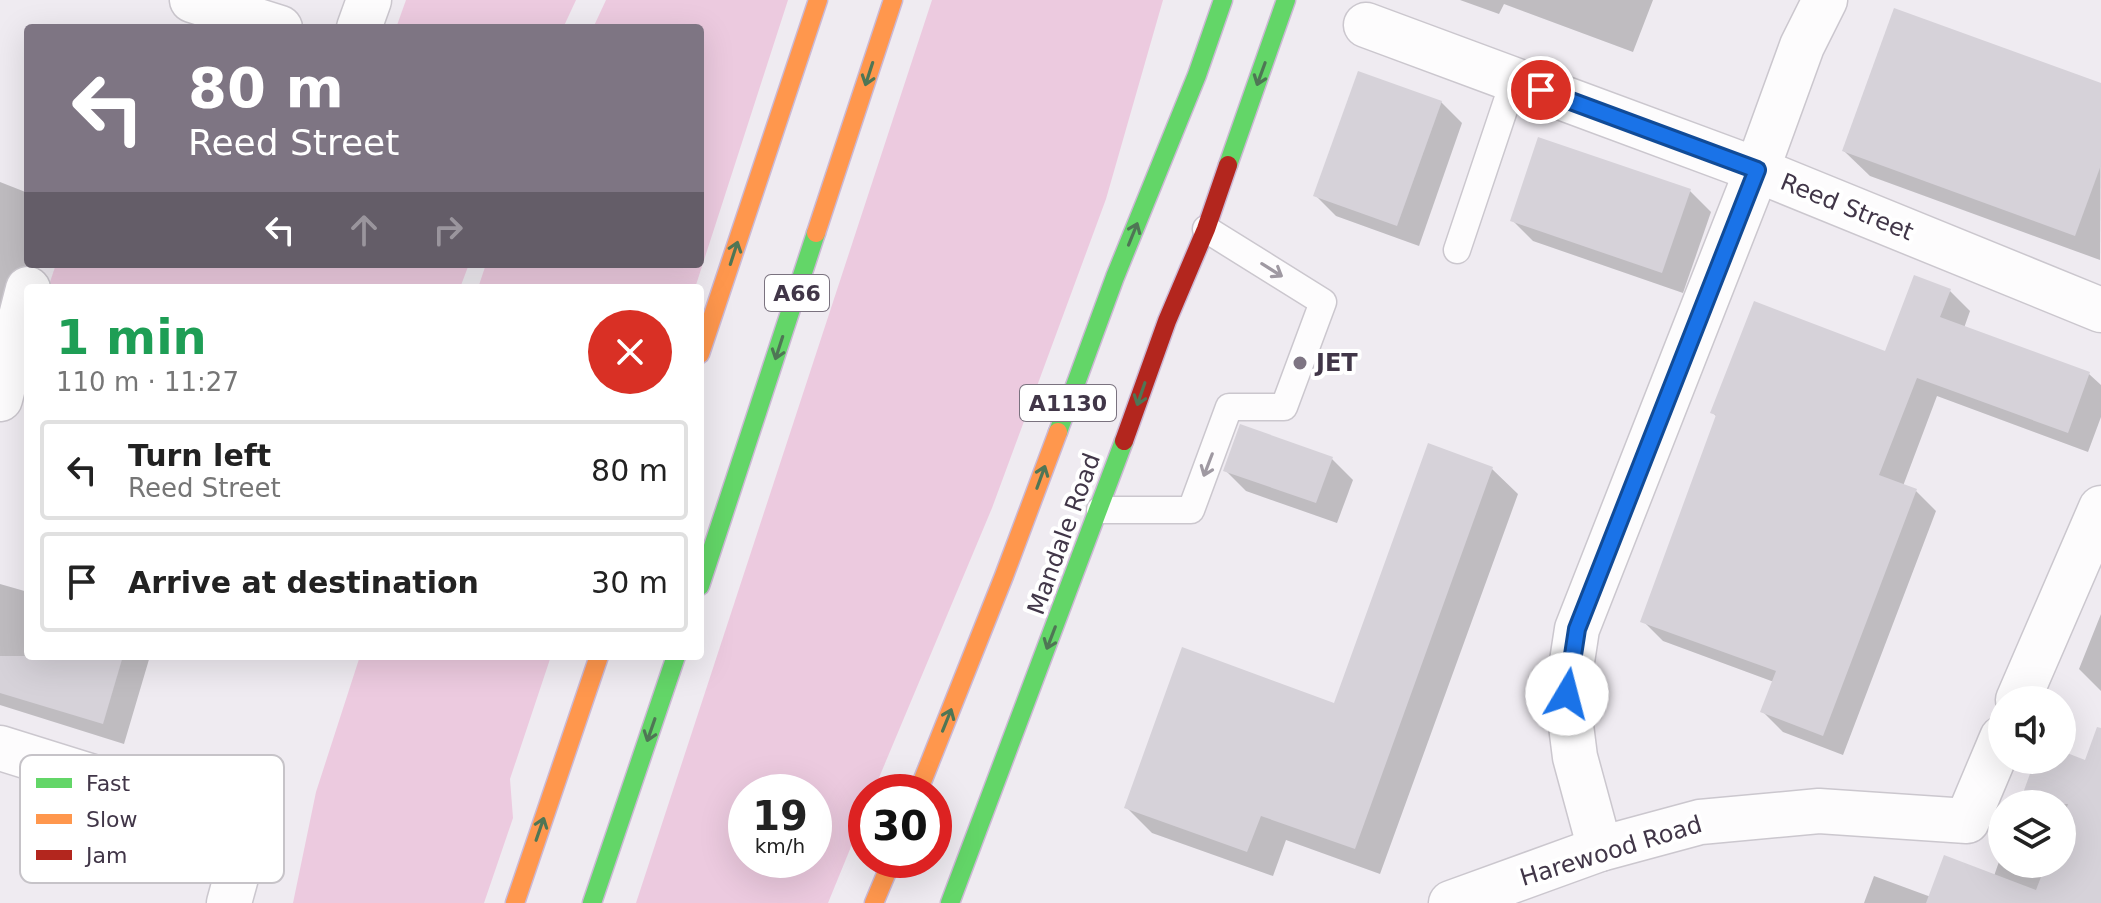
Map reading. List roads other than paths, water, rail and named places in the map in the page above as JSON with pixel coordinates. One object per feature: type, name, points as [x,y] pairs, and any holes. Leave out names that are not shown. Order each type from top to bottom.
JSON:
[{"type":"main road","points":[[704,342],[818,0]]},
{"type":"main road","name":"A66","points":[[704,574],[893,0]]},
{"type":"main road","name":"Mandale Road","points":[[925,774],[1004,576],[1115,277],[1197,75],[1223,0]]},
{"type":"main road","name":"Mandale Road","points":[[950,903],[1100,510],[1167,321],[1206,229],[1286,0]]},
{"type":"main road","points":[[515,903],[598,660]]},
{"type":"main road","points":[[592,903],[675,660]]},
{"type":"main road","points":[[874,903],[884,878]]},
{"type":"street","points":[[192,0],[267,24]]},
{"type":"street","points":[[360,24],[369,0]]},
{"type":"street","points":[[1600,849],[1575,757],[1567,694],[1577,629],[1757,170],[1802,46],[1825,0]]},
{"type":"street","name":"Reed Street","points":[[1366,25],[1757,170],[2101,310]]},
{"type":"street","points":[[11,388],[24,312]]},
{"type":"street","points":[[2024,686],[2101,508]]},
{"type":"street","points":[[0,748],[22,755]]},
{"type":"street","name":"Harewood Road","points":[[1451,903],[1600,849],[1700,822],[1819,811],[1967,821],[1988,771]]},
{"type":"street","points":[[229,903],[234,883]]},
{"type":"lane","points":[[1457,250],[1514,80]]},
{"type":"lane","points":[[1100,510],[1191,510],[1229,407],[1284,407],[1323,302],[1206,229]]},
{"type":"place","name":"JET","points":[[1300,363]]}]
